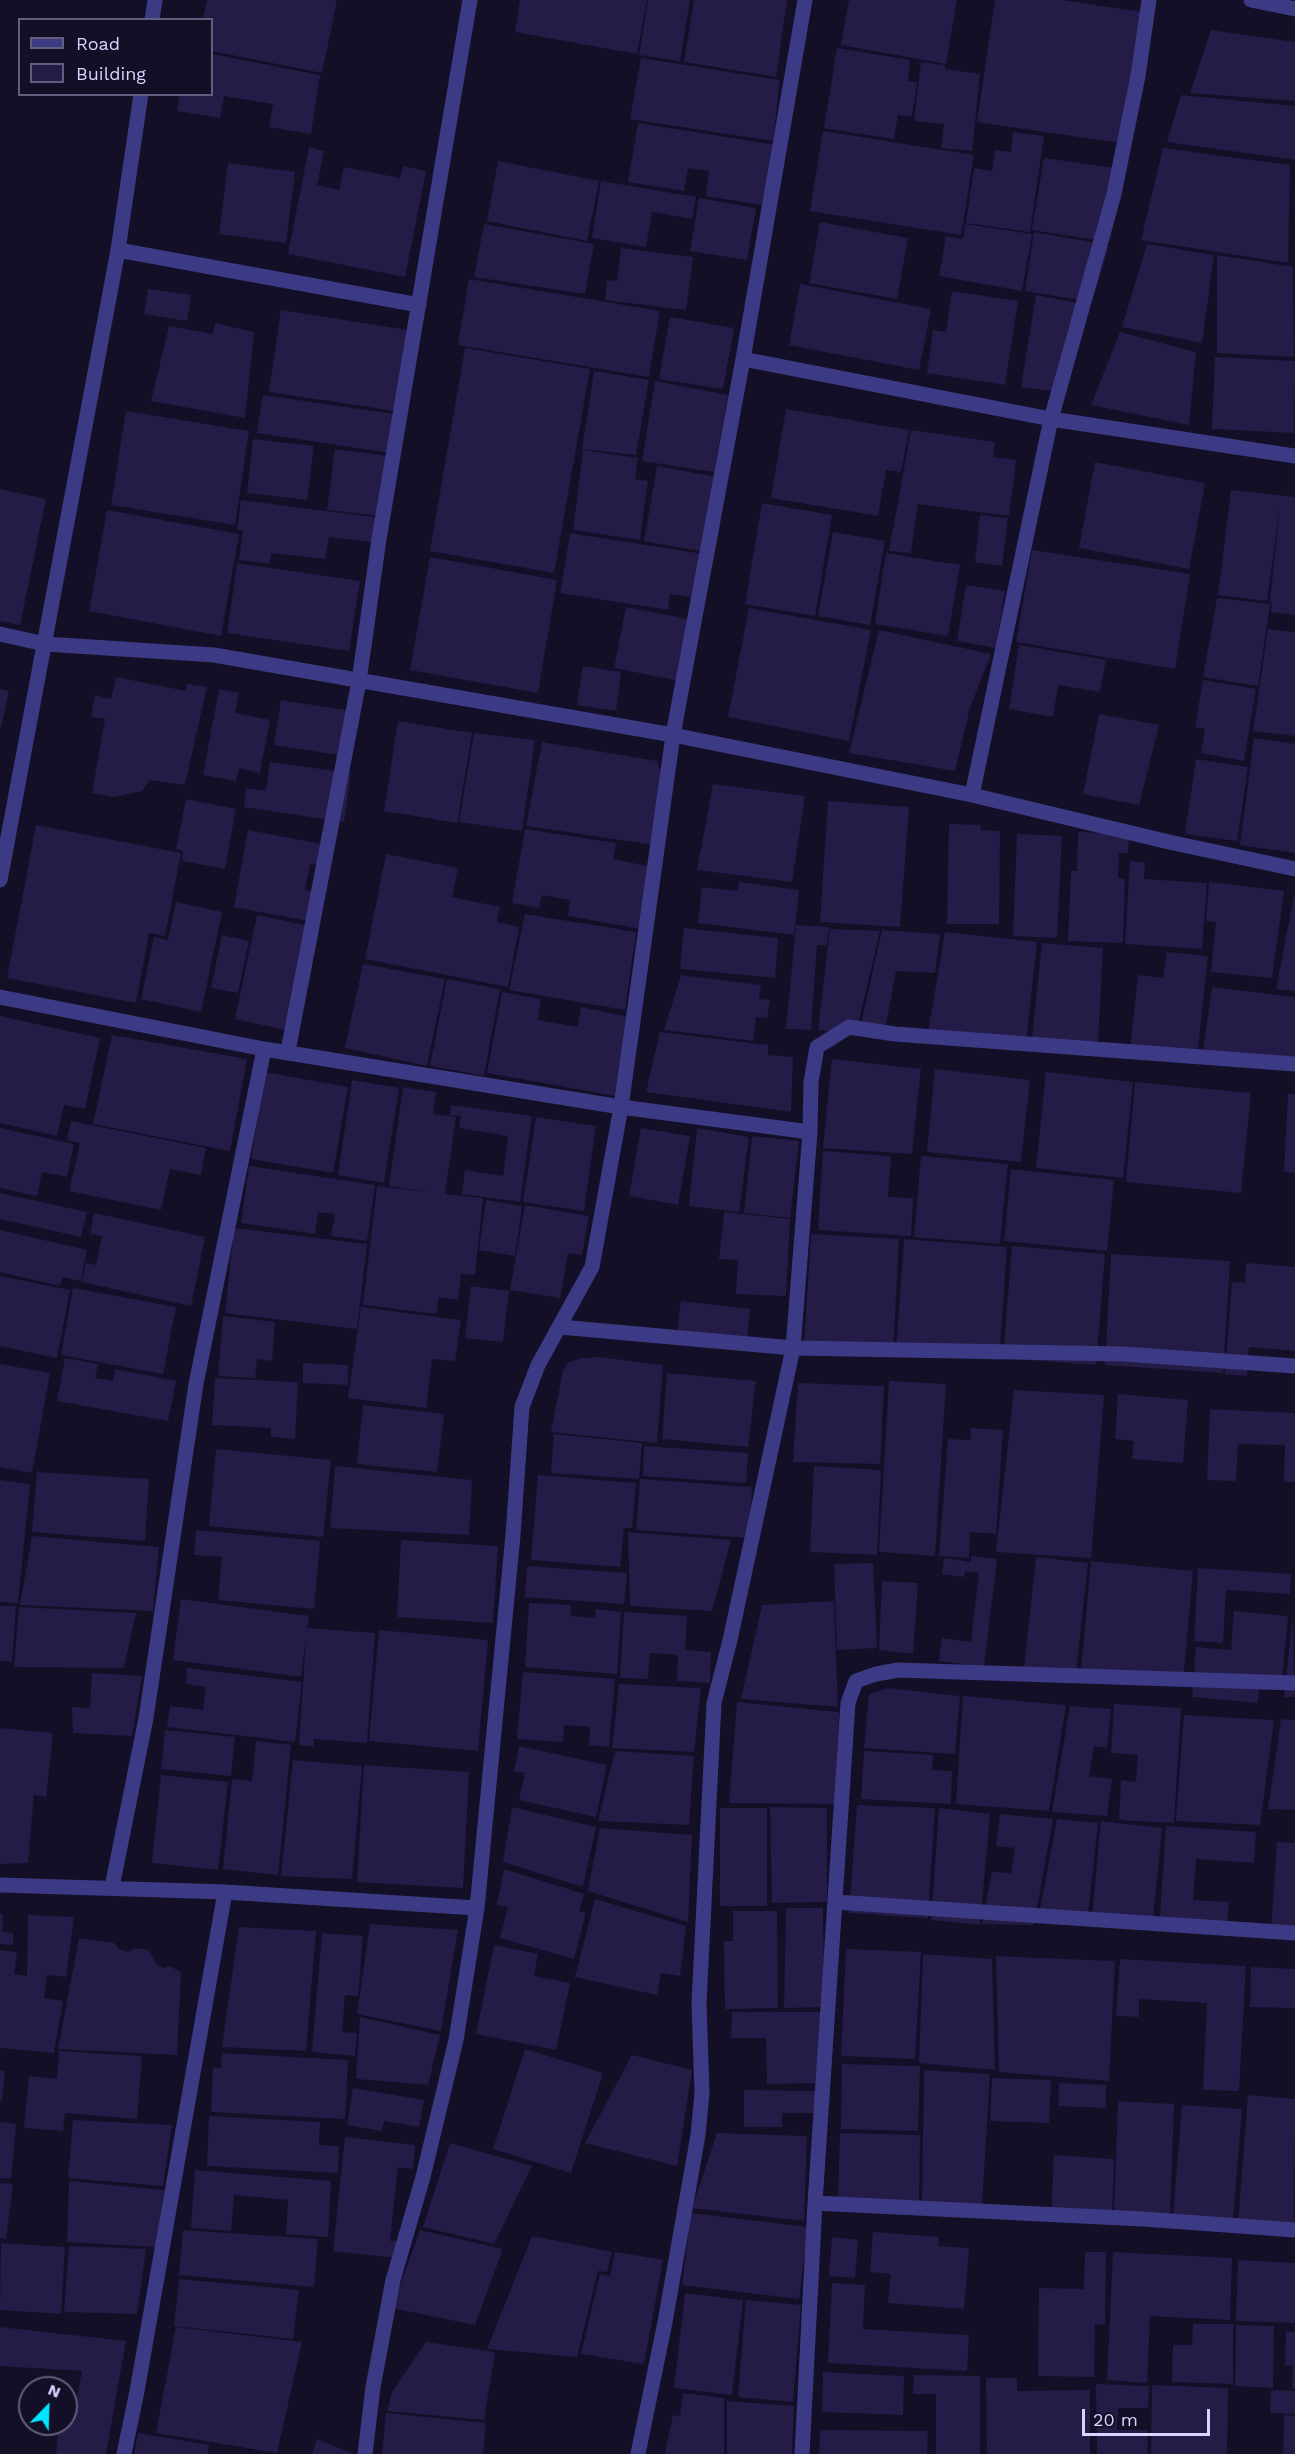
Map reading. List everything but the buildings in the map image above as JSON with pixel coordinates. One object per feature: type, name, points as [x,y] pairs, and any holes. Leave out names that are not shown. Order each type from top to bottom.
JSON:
[{"type":"street","points":[[152,18],[155,0]]},
{"type":"street","points":[[288,1051],[359,681],[379,539],[470,0]]},
{"type":"street","points":[[365,2454],[373,2387],[393,2280],[423,2177],[456,2040],[477,1908],[512,1547],[522,1407],[538,1365],[592,1267],[621,1107],[673,735],[744,359],[805,0]]},
{"type":"street","points":[[972,795],[1051,419],[1114,194],[1138,76],[1149,0]]},
{"type":"street","points":[[1251,0],[1295,9]]},
{"type":"street","points":[[0,880],[118,250],[141,96]]},
{"type":"street","points":[[118,250],[419,305]]},
{"type":"street","points":[[744,359],[1051,419],[1295,456]]},
{"type":"street","points":[[0,634],[45,644],[214,655],[673,735],[972,795],[1168,842],[1295,868]]},
{"type":"street","points":[[0,997],[264,1049],[288,1051],[621,1107],[810,1132]]},
{"type":"street","points":[[638,2454],[665,2322],[698,2135],[702,2093],[699,2003],[714,1703],[730,1640],[793,1348],[810,1132],[811,1082],[817,1047],[849,1028],[895,1034],[1295,1064]]},
{"type":"street","points":[[111,1887],[146,1718],[196,1384],[264,1049]]},
{"type":"street","points":[[560,1328],[793,1348],[1124,1354],[1295,1366]]},
{"type":"street","points":[[802,2454],[815,2203],[848,1703],[856,1681],[898,1670],[1295,1683]]},
{"type":"street","points":[[0,1885],[225,1892],[477,1908]]},
{"type":"street","points":[[124,2454],[225,1892]]},
{"type":"street","points":[[835,1902],[1295,1933]]},
{"type":"street","points":[[815,2203],[1143,2219],[1295,2230]]}]
